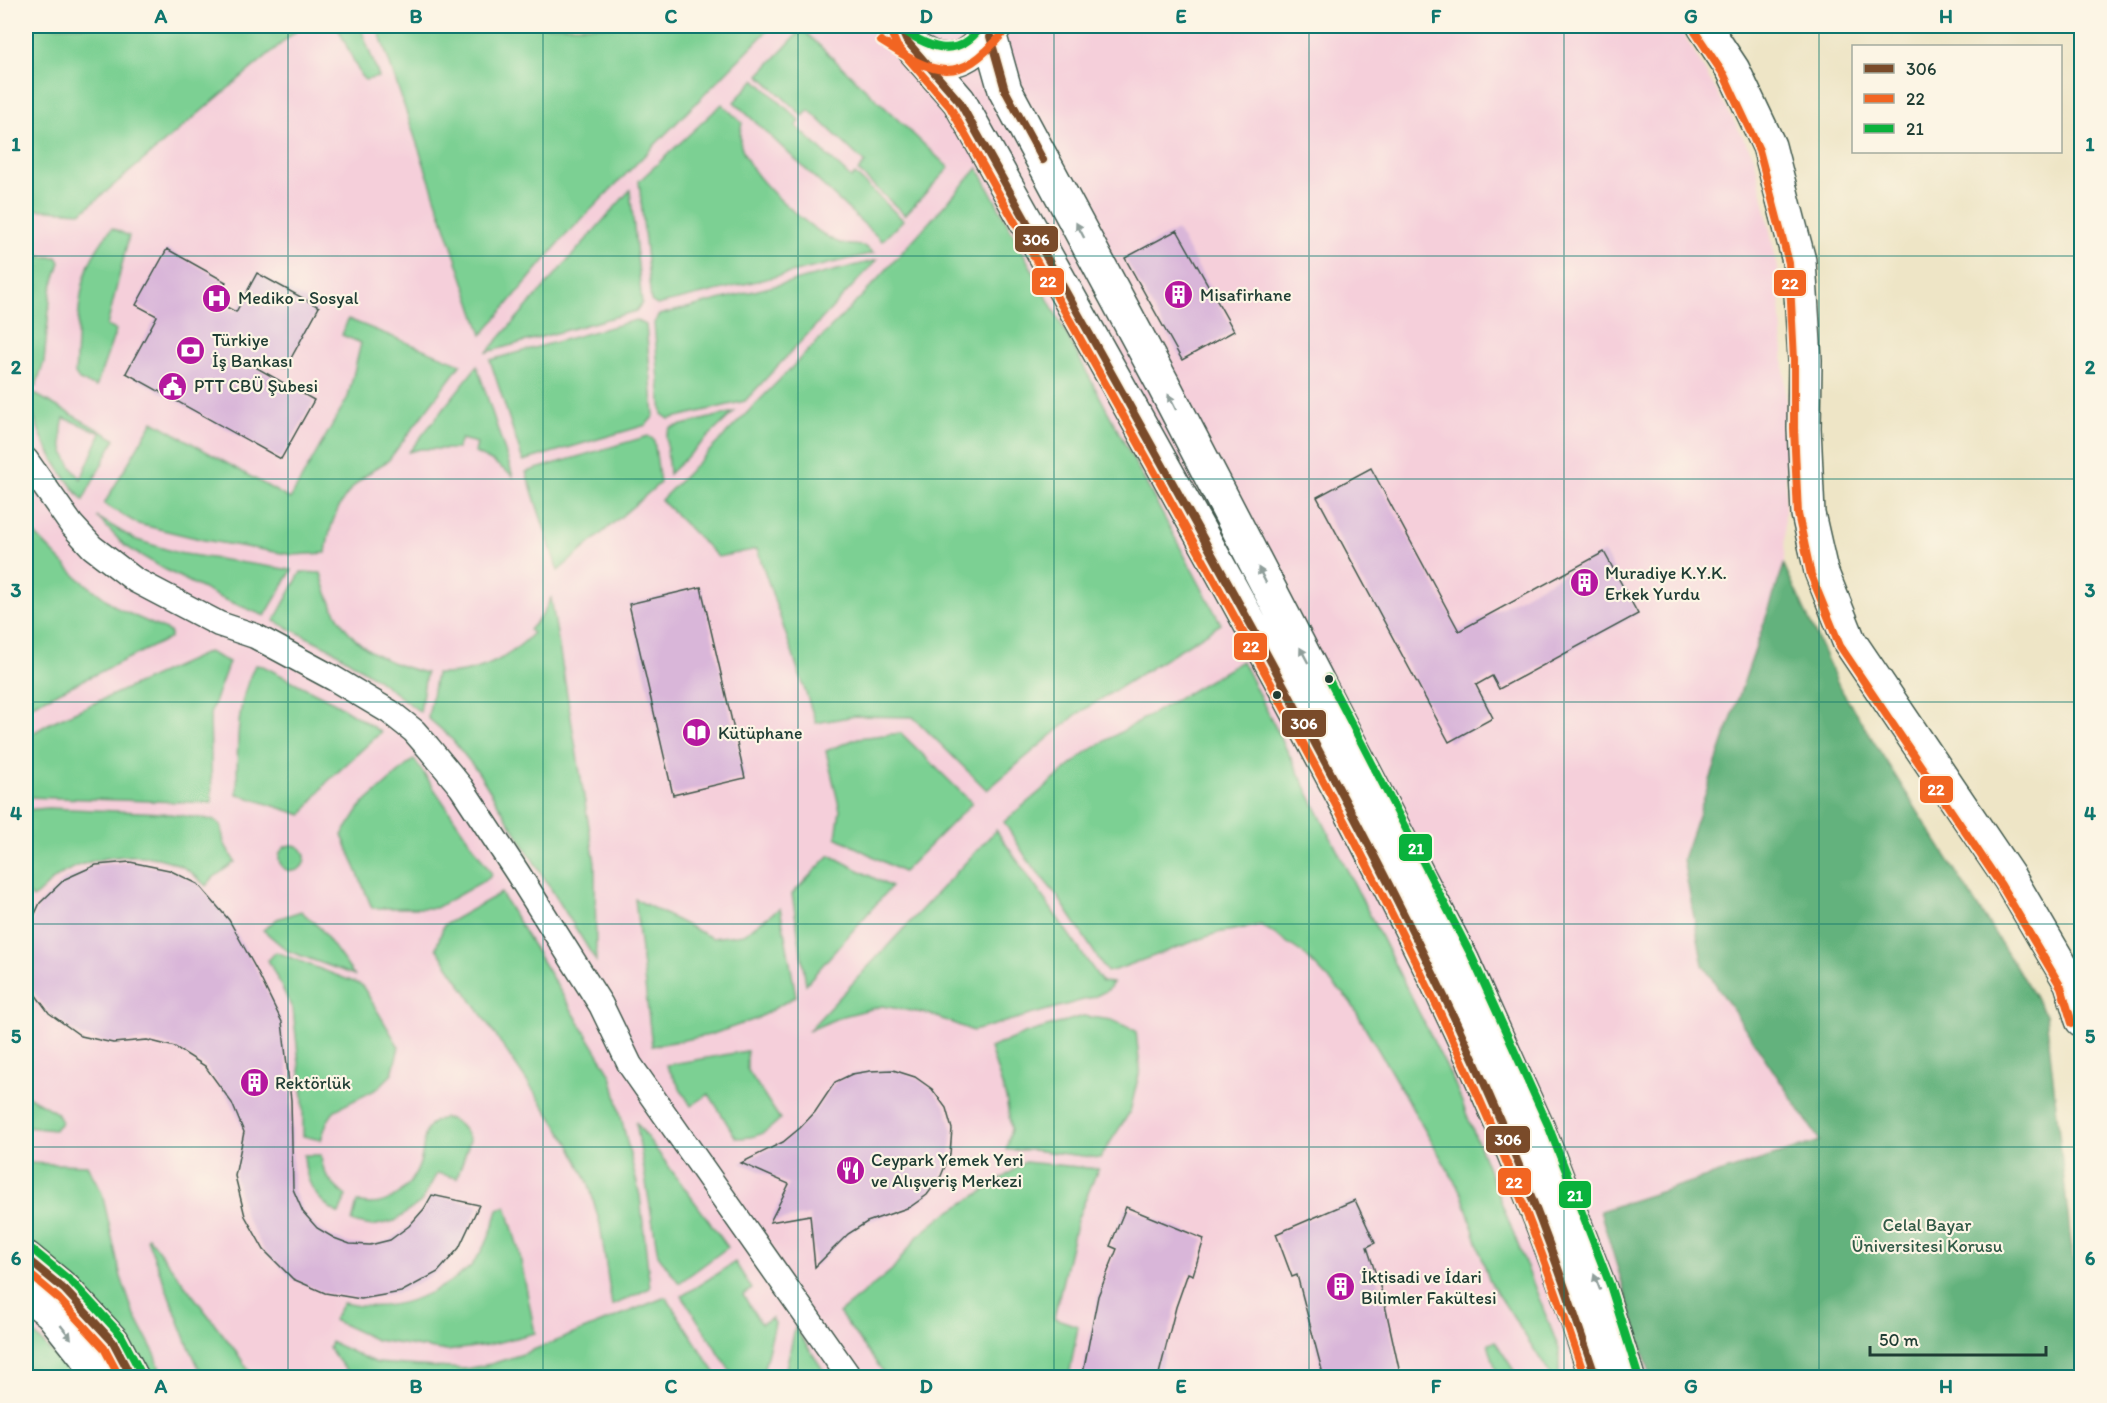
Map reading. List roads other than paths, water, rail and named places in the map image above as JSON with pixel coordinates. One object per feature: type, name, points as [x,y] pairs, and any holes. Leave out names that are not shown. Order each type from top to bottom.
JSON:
[{"type":"street","points":[[877,26],[909,38],[933,58],[950,60],[966,56],[979,46],[992,28]]},
{"type":"street","points":[[1704,26],[1733,70],[1769,146],[1799,261],[1805,360],[1804,428],[1808,514],[1821,571],[1849,641],[2010,879],[2071,983],[2082,1020]]},
{"type":"street","points":[[992,28],[1005,90],[1163,384],[1462,960],[1534,1118],[1600,1290],[1628,1377]]},
{"type":"street","points":[[909,38],[959,101],[1261,643],[1437,980],[1511,1143],[1567,1287],[1596,1377]]},
{"type":"street","points":[[26,460],[71,524],[92,547],[135,580],[219,624],[255,636],[333,678],[390,712],[414,731],[461,787],[523,881],[601,1005],[630,1065],[850,1377]]},
{"type":"street","points":[[1261,643],[1289,627]]},
{"type":"street","points":[[26,1258],[65,1290],[113,1342],[132,1377]]},
{"type":"street","points":[[26,1293],[51,1312],[99,1377]]},
{"type":"place","name":"Misafirhane","points":[[1179,295]]},
{"type":"place","name":"Mediko - Sosyal","points":[[217,298]]},
{"type":"place","name":"Türkiye İş Bankası","points":[[191,350]]},
{"type":"place","name":"PTT CBÜ Şubesi","points":[[173,386]]},
{"type":"place","name":"Muradiye K.Y.K. Erkek Yurdu","points":[[1584,583]]},
{"type":"place","name":"Kütüphane","points":[[697,733]]},
{"type":"place","name":"Rektörlük","points":[[254,1083]]},
{"type":"place","name":"Ceypark Yemek Yeri ve Alışveriş Merkezi","points":[[850,1170]]},
{"type":"place","name":"İktisadi ve İdari Bilimler Fakültesi","points":[[1340,1287]]},
{"type":"park label","name":"Celal Bayar Üniversitesi Korusu","points":[[1927,1235]]}]
